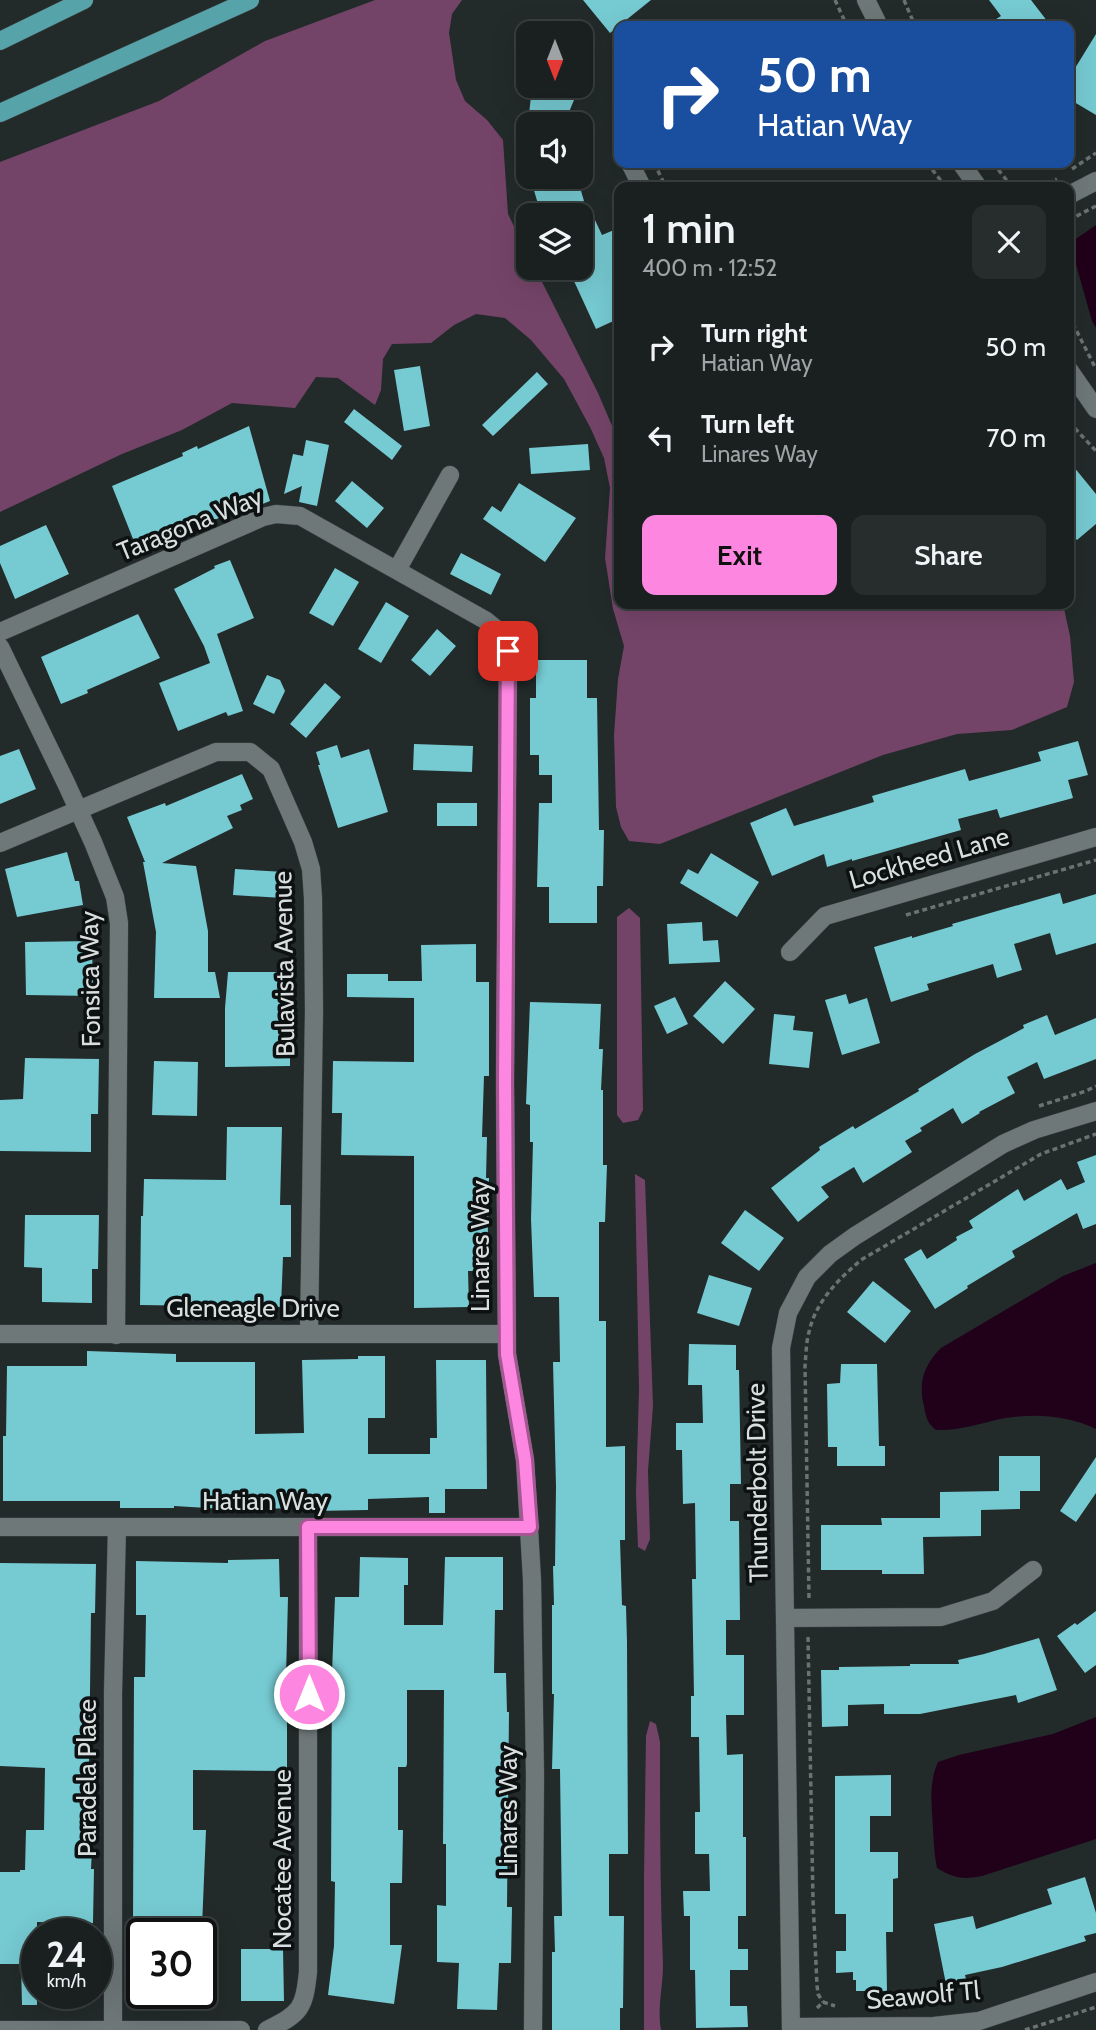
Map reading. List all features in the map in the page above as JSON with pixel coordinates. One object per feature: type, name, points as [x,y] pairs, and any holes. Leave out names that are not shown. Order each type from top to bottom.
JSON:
[{"type":"main road","points":[[0,41],[84,0]]},
{"type":"main road","points":[[0,113],[250,0]]},
{"type":"street","points":[[866,0],[876,21]]},
{"type":"street","points":[[1074,192],[1096,181]]},
{"type":"street","points":[[1074,377],[1096,409]]},
{"type":"street","points":[[397,570],[450,475]]},
{"type":"street","name":"Taragona Way","points":[[0,632],[263,517],[276,514],[300,516],[397,570]]},
{"type":"street","name":"Linares Way","points":[[397,570],[485,620],[500,632],[508,651],[505,1081],[507,1354],[525,1460],[530,1527],[535,1777],[533,2030]]},
{"type":"street","name":"Fonsica Way","points":[[0,647],[78,810],[115,897],[119,923],[116,1335]]},
{"type":"street","name":"Bulavista Avenue","points":[[0,843],[216,752],[250,752],[271,769],[303,842],[311,869],[313,898],[309,1334]]},
{"type":"street","name":"Lockheed Lane","points":[[790,952],[825,916],[1096,837]]},
{"type":"street","name":"Thunderbolt Drive","points":[[791,2029],[781,1349],[788,1313],[807,1277],[830,1254],[855,1236],[1003,1144],[1034,1130],[1096,1111]]},
{"type":"street","name":"Gleneagle Drive","points":[[0,1334],[507,1334]]},
{"type":"street","name":"Hatian Way","points":[[0,1527],[530,1527]]},
{"type":"street","name":"Paradela Place","points":[[113,2030],[113,1693],[117,1527]]},
{"type":"street","name":"Nocatee Avenue","points":[[267,2030],[291,2018],[300,2009],[305,1997],[308,1972],[308,1527]]},
{"type":"street","points":[[785,1618],[941,1617],[993,1601],[1033,1570]]},
{"type":"street","name":"Seawolf Tl","points":[[791,2029],[934,2026],[979,2021],[1096,1982]]},
{"type":"street","points":[[0,2030],[241,2030]]},
{"type":"path","points":[[835,0],[845,21]]},
{"type":"path","points":[[904,0],[913,21]]},
{"type":"path","points":[[1074,168],[1096,153]]},
{"type":"path","points":[[931,168],[942,182]]},
{"type":"path","points":[[997,168],[1008,182]]},
{"type":"path","points":[[1050,182],[1074,168]]},
{"type":"path","points":[[1074,217],[1096,206]]},
{"type":"path","points":[[1074,326],[1096,369]]},
{"type":"path","points":[[1074,428],[1096,452]]},
{"type":"path","points":[[1038,1107],[1096,1086]]},
{"type":"path","points":[[837,2007],[822,2002],[818,1994],[813,1900],[805,1366],[809,1331],[820,1303],[840,1278],[862,1260],[1041,1154],[1096,1134]]},
{"type":"path","points":[[814,2027],[815,2010],[822,2002]]},
{"type":"path","points":[[1025,2030],[1096,2007]]},
{"type":"shaded area","points":[[375,0],[462,0],[452,14],[449,33],[456,80],[465,101],[487,120],[503,140],[508,214],[516,230],[516,280],[541,280],[614,430],[614,609],[1064,609],[1070,636],[1074,682],[1067,707],[1012,730],[957,734],[883,755],[660,844],[629,841],[621,827],[616,807],[614,735],[618,679],[624,646],[613,609],[605,558],[610,488],[604,458],[564,379],[531,340],[505,318],[476,314],[454,325],[431,343],[392,344],[383,359],[381,390],[375,405],[338,378],[316,377],[295,408],[232,403],[182,430],[122,454],[0,512],[0,162],[159,101],[265,41]]},
{"type":"shaded area","points":[[1096,225],[1096,328],[1074,257],[1074,240]]},
{"type":"shaded area","points":[[629,908],[640,918],[643,1110],[638,1120],[623,1123],[617,1115],[617,917]]},
{"type":"shaded area","points":[[635,1174],[645,1180],[653,1406],[648,1471],[650,1539],[645,1551],[638,1547],[636,1494],[639,1389]]},
{"type":"shaded area","points":[[1096,1263],[1096,1429],[1061,1418],[1024,1416],[936,1430],[925,1413],[922,1382],[930,1361],[941,1348],[1063,1276]]},
{"type":"shaded area","points":[[1096,1717],[1096,1839],[982,1876],[958,1877],[937,1868],[931,1795],[938,1762],[1053,1734]]},
{"type":"shaded area","points":[[650,1721],[656,1724],[660,1742],[663,1965],[661,2030],[644,2030],[646,1736]]},
{"type":"building","points":[[583,0],[651,0],[625,21],[614,21],[614,30],[610,33]]},
{"type":"building","points":[[989,0],[1031,0],[1047,21],[993,21],[1001,16]]},
{"type":"building","points":[[1096,34],[1096,115],[1074,102],[1074,70]]},
{"type":"building","points":[[531,98],[574,100],[569,112],[529,112]]},
{"type":"building","points":[[534,189],[580,189],[584,201],[577,203],[538,203]]},
{"type":"building","points":[[594,218],[602,235],[614,230],[614,321],[596,329],[574,280],[593,280]]},
{"type":"building","points":[[420,366],[430,426],[404,431],[394,370]]},
{"type":"building","points":[[537,372],[548,384],[493,436],[482,425]]},
{"type":"building","points":[[354,409],[402,446],[392,460],[344,422]]},
{"type":"building","points":[[249,426],[270,501],[253,508],[251,504],[189,531],[190,535],[139,554],[112,486],[183,456],[182,453],[197,446],[198,449]]},
{"type":"building","points":[[306,440],[329,445],[317,506],[299,502],[302,486],[284,494],[293,454],[303,456]]},
{"type":"building","points":[[588,444],[590,470],[531,474],[529,448]]},
{"type":"building","points":[[1074,467],[1096,494],[1096,524],[1077,540],[1074,537]]},
{"type":"building","points":[[352,481],[384,508],[367,528],[335,501]]},
{"type":"building","points":[[519,483],[576,518],[545,562],[483,519],[492,506],[501,512]]},
{"type":"building","points":[[46,525],[69,574],[15,599],[0,563],[0,546]]},
{"type":"building","points":[[461,553],[501,574],[491,595],[450,574]]},
{"type":"building","points":[[230,560],[254,618],[217,634],[243,711],[228,716],[226,712],[178,731],[159,683],[210,663],[174,589]]},
{"type":"building","points":[[335,568],[359,582],[333,626],[309,613]]},
{"type":"building","points":[[386,602],[409,616],[381,663],[358,649]]},
{"type":"building","points":[[138,614],[160,658],[61,704],[41,657]]},
{"type":"building","points":[[437,629],[456,646],[430,676],[411,660]]},
{"type":"building","points":[[536,660],[587,660],[587,698],[597,698],[599,830],[604,830],[603,886],[597,886],[597,923],[549,923],[549,887],[537,887],[539,803],[552,803],[552,775],[539,775],[539,755],[530,755],[530,698],[536,698]]},
{"type":"building","points":[[267,675],[280,680],[285,691],[274,714],[253,704]]},
{"type":"building","points":[[325,683],[341,697],[306,738],[290,724]]},
{"type":"building","points":[[1078,741],[1088,775],[1068,780],[1073,798],[1000,818],[997,809],[958,819],[961,830],[852,861],[827,867],[824,854],[772,876],[750,823],[786,808],[794,826],[874,802],[872,796],[965,769],[969,781],[1041,761],[1038,752]]},
{"type":"building","points":[[414,744],[473,746],[472,772],[413,770]]},
{"type":"building","points":[[337,745],[341,758],[369,749],[388,812],[338,828],[316,752]]},
{"type":"building","points":[[19,749],[36,789],[0,804],[0,756]]},
{"type":"building","points":[[242,774],[253,799],[240,805],[242,810],[227,816],[233,828],[162,863],[196,866],[208,931],[208,972],[215,972],[220,998],[154,998],[156,932],[145,862],[127,817],[165,803],[166,806]]},
{"type":"building","points":[[437,803],[477,803],[477,826],[437,826]]},
{"type":"building","points":[[67,852],[75,881],[79,881],[83,905],[17,917],[5,869]]},
{"type":"building","points":[[711,853],[759,882],[737,917],[680,883],[688,869],[698,874]]},
{"type":"building","points":[[235,869],[285,872],[283,898],[233,895]]},
{"type":"building","points":[[1060,893],[1063,904],[1096,894],[1096,943],[1056,955],[1050,933],[1014,944],[1022,970],[997,978],[993,964],[927,984],[929,990],[891,1002],[874,947]]},
{"type":"building","points":[[702,922],[703,941],[718,940],[720,962],[669,964],[667,924]]},
{"type":"building","points":[[92,941],[93,996],[26,995],[25,942]]},
{"type":"building","points":[[476,944],[476,982],[489,982],[489,1076],[484,1076],[482,1137],[487,1137],[486,1178],[489,1178],[487,1271],[468,1271],[469,1307],[414,1308],[414,1156],[341,1155],[342,1113],[332,1113],[333,1061],[414,1062],[414,998],[347,997],[347,974],[388,974],[388,981],[422,981],[421,945]]},
{"type":"building","points":[[228,972],[290,972],[290,1066],[225,1067]]},
{"type":"building","points":[[725,981],[755,1009],[723,1044],[693,1016]]},
{"type":"building","points":[[846,994],[849,1004],[867,998],[880,1043],[842,1055],[825,1000]]},
{"type":"building","points":[[675,997],[688,1024],[667,1034],[654,1006]]},
{"type":"building","points":[[530,1002],[601,1004],[599,1049],[603,1049],[603,1165],[607,1165],[605,1222],[599,1222],[599,1321],[606,1321],[606,1447],[625,1446],[625,1540],[620,1540],[622,1605],[626,1606],[627,1642],[628,1854],[609,1854],[609,1916],[624,1916],[623,2008],[620,2008],[620,2030],[552,2030],[554,1916],[562,1916],[560,1769],[552,1769],[552,1605],[556,1487],[553,1362],[560,1362],[559,1297],[534,1297],[531,1219],[533,1142],[530,1142],[530,1105],[526,1104]]},
{"type":"building","points":[[774,1014],[795,1016],[793,1030],[813,1032],[809,1068],[769,1064]]},
{"type":"building","points":[[1047,1015],[1055,1035],[1096,1018],[1096,1059],[1044,1079],[1037,1062],[1007,1077],[1015,1093],[962,1124],[953,1108],[920,1128],[922,1131],[905,1141],[912,1152],[863,1183],[854,1167],[821,1187],[829,1197],[798,1222],[771,1188],[820,1150],[819,1147],[919,1091],[918,1089],[975,1054],[1024,1028],[1023,1025]]},
{"type":"building","points":[[25,1058],[99,1059],[98,1114],[91,1114],[91,1152],[0,1151],[0,1100],[23,1099]]},
{"type":"building","points":[[154,1061],[198,1062],[197,1116],[152,1115]]},
{"type":"building","points":[[227,1127],[282,1127],[280,1205],[291,1205],[291,1257],[283,1257],[281,1307],[140,1305],[144,1179],[226,1180]]},
{"type":"building","points":[[1096,1155],[1096,1224],[1083,1229],[1077,1213],[1012,1251],[1015,1257],[935,1309],[904,1259],[921,1249],[927,1259],[973,1228],[969,1221],[1018,1189],[1024,1201],[1061,1179],[1067,1190],[1085,1182],[1077,1162]]},
{"type":"building","points":[[745,1210],[784,1238],[759,1271],[721,1243]]},
{"type":"building","points":[[25,1215],[99,1215],[98,1269],[92,1269],[92,1303],[42,1302],[42,1268],[24,1267]]},
{"type":"building","points":[[709,1275],[752,1288],[739,1326],[697,1313]]},
{"type":"building","points":[[873,1281],[911,1311],[885,1343],[847,1312]]},
{"type":"building","points":[[689,1344],[736,1345],[736,1370],[739,1370],[741,1484],[730,1484],[730,1521],[739,1521],[740,1620],[726,1620],[726,1655],[744,1655],[744,1715],[726,1715],[727,1755],[743,1754],[746,1916],[738,1916],[738,1949],[748,1949],[748,1970],[730,1970],[730,2006],[747,2006],[748,2027],[696,2028],[695,1970],[690,1970],[690,1916],[684,1916],[683,1891],[710,1891],[709,1854],[695,1854],[695,1812],[700,1812],[699,1737],[691,1737],[691,1696],[694,1696],[692,1579],[696,1579],[695,1503],[683,1504],[682,1450],[676,1450],[676,1423],[703,1423],[702,1385],[688,1385]]},
{"type":"building","points":[[87,1351],[176,1354],[176,1362],[255,1362],[255,1434],[304,1433],[302,1360],[385,1356],[385,1418],[368,1418],[368,1454],[430,1454],[430,1438],[437,1438],[436,1360],[486,1360],[487,1489],[445,1489],[445,1513],[429,1513],[429,1497],[368,1499],[368,1510],[314,1511],[314,1507],[241,1510],[174,1506],[120,1508],[120,1501],[3,1501],[7,1366],[87,1366]]},
{"type":"building","points":[[841,1364],[877,1364],[879,1446],[885,1446],[885,1466],[837,1466],[837,1447],[828,1447],[827,1384],[840,1383]]},
{"type":"building","points":[[999,1456],[1040,1456],[1040,1491],[1020,1491],[1020,1509],[981,1510],[981,1536],[923,1537],[924,1574],[882,1574],[882,1570],[821,1570],[821,1525],[882,1525],[881,1518],[940,1518],[940,1492],[999,1491]]},
{"type":"building","points":[[1096,1457],[1096,1493],[1076,1522],[1060,1511]]},
{"type":"building","points":[[360,1557],[408,1558],[408,1585],[404,1585],[404,1625],[443,1625],[445,1557],[503,1557],[503,1610],[495,1610],[494,1673],[506,1673],[509,1712],[507,1907],[512,1907],[511,1963],[499,1963],[497,2010],[457,2009],[459,1963],[437,1962],[437,1905],[446,1906],[446,1844],[443,1844],[444,1690],[407,1690],[407,1764],[406,1767],[398,1767],[398,1830],[403,1830],[402,1883],[390,1883],[390,1945],[402,1945],[394,2004],[328,1995],[334,1946],[335,1882],[331,1881],[335,1597],[359,1597]]},
{"type":"building","points":[[279,1559],[280,1597],[288,1597],[287,1771],[193,1770],[193,1830],[206,1830],[202,1918],[133,1918],[134,1677],[145,1677],[146,1615],[136,1615],[136,1561],[228,1563],[228,1560]]},
{"type":"building","points":[[0,1563],[96,1564],[95,1613],[91,1613],[89,1769],[85,1769],[83,1831],[93,1831],[93,1918],[21,1918],[21,1964],[0,1964],[0,1872],[25,1870],[26,1830],[44,1830],[45,1768],[0,1766]]},
{"type":"building","points":[[1096,1611],[1096,1665],[1085,1673],[1057,1636]]},
{"type":"building","points":[[1039,1638],[1057,1690],[1018,1703],[1016,1695],[920,1714],[884,1714],[884,1704],[848,1705],[848,1726],[822,1727],[821,1670],[839,1670],[839,1667],[959,1664],[958,1660]]},
{"type":"building","points":[[891,1775],[891,1816],[870,1816],[870,1852],[898,1852],[898,1878],[893,1879],[893,1932],[886,1932],[887,1991],[856,1991],[853,1972],[836,1973],[836,1951],[846,1951],[846,1914],[835,1914],[835,1776]]},
{"type":"building","points":[[1085,1877],[1096,1913],[1096,1933],[1084,1936],[1086,1941],[1002,1967],[965,1975],[966,1979],[946,1984],[934,1924],[973,1916],[976,1929],[1052,1904],[1047,1889]]},
{"type":"building","points":[[241,1949],[283,1949],[284,2001],[241,2001]]},
{"type":"route","points":[[309,1694],[308,1527],[530,1527],[525,1460],[507,1354],[505,1081],[508,651]]}]
